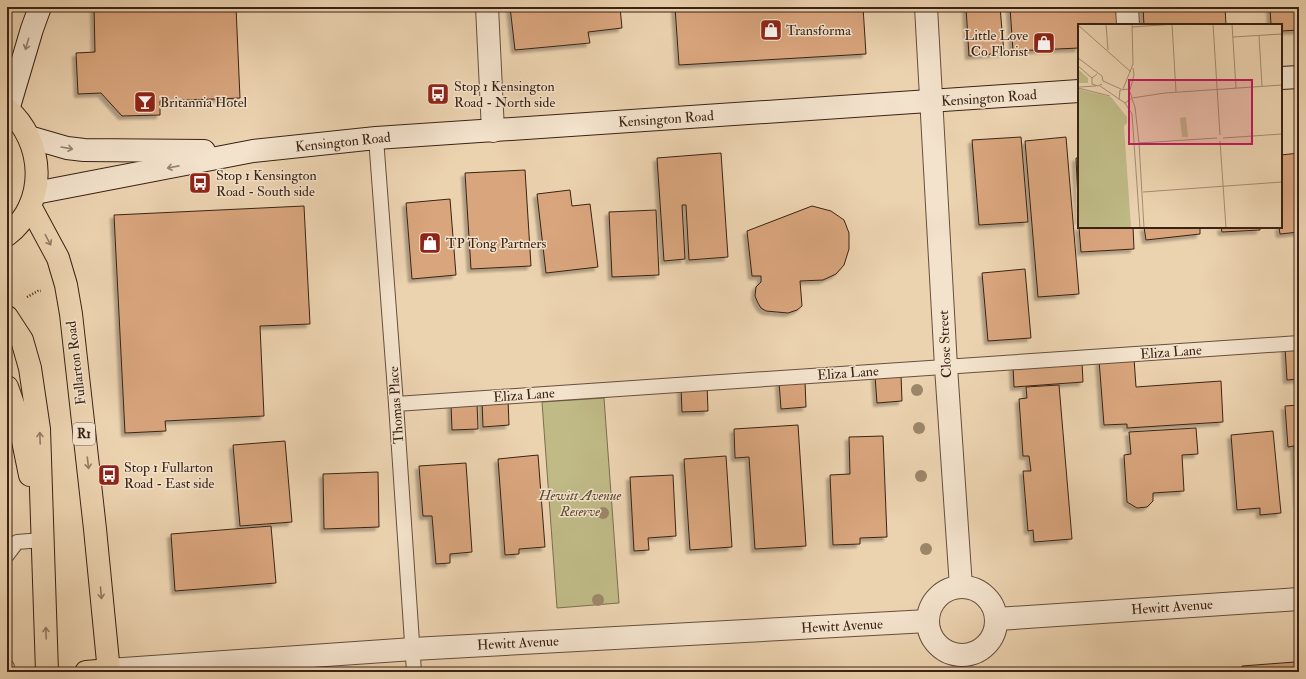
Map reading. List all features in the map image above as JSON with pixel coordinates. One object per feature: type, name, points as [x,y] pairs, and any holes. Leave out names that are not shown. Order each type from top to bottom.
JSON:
[{"type":"highway","points":[[7,234],[22,219],[32,199],[37,179],[35,151],[29,137],[20,123],[8,110]]},
{"type":"highway","name":"Fullarton Road","points":[[32,199],[58,258],[67,290],[71,314],[109,671]]},
{"type":"highway","points":[[7,316],[22,340],[30,368],[39,429],[47,672]]},
{"type":"highway","points":[[7,387],[19,421],[42,536]]},
{"type":"highway","points":[[86,672],[109,671]]},
{"type":"street","points":[[8,110],[40,7]]},
{"type":"street","points":[[487,7],[493,131]]},
{"type":"street","name":"Close Street","points":[[926,7],[946,367],[961,587]]},
{"type":"street","points":[[1127,7],[1128,24]]},
{"type":"street","points":[[1282,78],[1299,77]]},
{"type":"street","name":"Kensington Road","points":[[32,199],[253,151],[376,138],[1078,91]]},
{"type":"street","name":"Kensington Road","points":[[29,137],[61,147],[84,150],[253,151]]},
{"type":"street","points":[[961,587],[973,589],[983,594],[991,602],[997,619],[996,631],[990,641],[982,650],[971,654],[965,664],[952,654],[942,649],[933,640],[928,621],[930,609],[936,599],[946,592],[961,587]]},
{"type":"street","name":"Hewitt Avenue","points":[[997,619],[1299,599]]},
{"type":"street","name":"Hewitt Avenue","points":[[109,671],[413,649],[928,621]]},
{"type":"lane","name":"Thomas Place","points":[[376,138],[414,672]]},
{"type":"lane","name":"Eliza Lane","points":[[396,404],[1299,343]]},
{"type":"lane","points":[[7,555],[17,542],[42,536]]},
{"type":"lane","points":[[7,667],[7,672]]},
{"type":"path","points":[[27,297],[38,291],[44,291]]},
{"type":"green space","name":"Hewitt Avenue Reserve","points":[[604,398],[619,603],[557,608],[542,402]]},
{"type":"building","points":[[94,7],[236,7],[240,98],[160,101],[160,115],[122,116],[101,93],[78,94],[76,53],[95,52]]},
{"type":"building","points":[[510,7],[620,7],[622,28],[588,32],[590,43],[515,50]]},
{"type":"building","name":"Transforma","points":[[675,7],[863,7],[866,54],[679,65]]},
{"type":"building","points":[[966,7],[1000,7],[1004,53],[969,56]]},
{"type":"building","points":[[1010,7],[1116,7],[1117,24],[1078,24],[1078,48],[1013,51]]},
{"type":"building","points":[[1143,7],[1225,7],[1226,24],[1144,24]]},
{"type":"building","points":[[1270,7],[1299,7],[1299,30],[1282,31],[1282,24],[1271,24]]},
{"type":"building","points":[[1021,137],[1028,222],[979,225],[972,140]]},
{"type":"building","points":[[1066,137],[1079,294],[1038,297],[1025,141]]},
{"type":"building","points":[[721,153],[728,257],[689,260],[686,205],[682,205],[685,259],[664,261],[657,158]]},
{"type":"building","points":[[1299,153],[1299,232],[1280,234],[1279,228],[1282,228],[1282,155]]},
{"type":"building","points":[[1076,158],[1078,158],[1078,200]]},
{"type":"building","points":[[525,170],[531,266],[471,269],[465,173]]},
{"type":"building","points":[[570,190],[572,206],[590,204],[598,267],[546,273],[537,194]]},
{"type":"building","points":[[450,199],[456,275],[412,279],[406,203]]},
{"type":"building","points":[[304,206],[310,324],[260,326],[264,416],[165,421],[166,431],[125,433],[114,215]]},
{"type":"building","points":[[812,206],[831,211],[844,220],[849,233],[849,249],[844,265],[836,274],[823,280],[800,281],[802,306],[797,310],[788,313],[766,311],[761,308],[755,296],[756,287],[761,282],[761,276],[752,276],[747,231]]},
{"type":"building","points":[[656,210],[659,275],[612,277],[609,212]]},
{"type":"building","points":[[1079,228],[1133,228],[1134,249],[1081,252]]},
{"type":"building","points":[[1144,228],[1200,228],[1200,234],[1146,240]]},
{"type":"building","points":[[1221,228],[1260,228],[1260,230],[1222,232]]},
{"type":"building","points":[[1025,269],[1031,338],[988,341],[982,273]]},
{"type":"building","points":[[1299,346],[1299,379],[1287,380],[1285,347]]},
{"type":"building","points":[[1134,358],[1136,387],[1221,381],[1223,422],[1127,428],[1127,424],[1104,425],[1099,360]]},
{"type":"building","points":[[1082,362],[1083,382],[1014,387],[1013,366]]},
{"type":"building","points":[[901,375],[902,401],[877,403],[875,376]]},
{"type":"building","points":[[805,381],[806,407],[781,409],[779,382]]},
{"type":"building","points":[[707,384],[708,411],[682,412],[681,386]]},
{"type":"building","points":[[1059,385],[1072,539],[1034,542],[1033,530],[1028,531],[1023,471],[1031,471],[1029,456],[1023,456],[1019,399],[1027,398],[1026,387]]},
{"type":"building","points":[[508,399],[509,425],[483,427],[482,400]]},
{"type":"building","points":[[477,403],[478,429],[452,430],[451,404]]},
{"type":"building","points":[[1299,405],[1298,504],[1294,446],[1288,447],[1285,406]]},
{"type":"building","points":[[798,425],[806,546],[755,549],[749,457],[735,458],[734,429]]},
{"type":"building","points":[[1196,428],[1198,454],[1182,455],[1184,491],[1153,493],[1153,501],[1147,507],[1137,508],[1127,502],[1124,455],[1131,454],[1129,432]]},
{"type":"building","points":[[1273,431],[1281,513],[1260,515],[1260,508],[1237,510],[1231,435]]},
{"type":"building","points":[[883,436],[887,537],[860,538],[860,544],[833,545],[830,475],[850,474],[849,437]]},
{"type":"building","points":[[285,441],[292,522],[240,526],[233,445]]},
{"type":"building","points":[[538,455],[545,547],[519,549],[519,554],[505,555],[498,459]]},
{"type":"building","points":[[726,456],[732,547],[690,550],[684,459]]},
{"type":"building","points":[[466,463],[472,552],[450,554],[450,563],[436,564],[432,516],[423,516],[419,466]]},
{"type":"building","points":[[378,472],[379,527],[324,529],[323,474]]},
{"type":"building","points":[[673,475],[676,536],[648,538],[649,550],[634,551],[630,477]]},
{"type":"building","points":[[271,526],[276,583],[175,591],[171,534]]},
{"type":"building","points":[[1295,662],[1295,672],[1242,672],[1242,666]]},
{"type":"place","name":"Transforma","points":[[771,30]]},
{"type":"place","name":"Little Love Co Florist","points":[[1044,43]]},
{"type":"place","name":"Stop 1 Kensington Road - North side","points":[[438,94]]},
{"type":"place","name":"Britannia Hotel","points":[[145,102]]},
{"type":"place","name":"Stop 1 Kensington Road - South side","points":[[200,183]]},
{"type":"place","name":"TP Tong Partners","points":[[430,243]]},
{"type":"place","name":"Stop 1 Fullarton Road - East side","points":[[109,475]]}]
